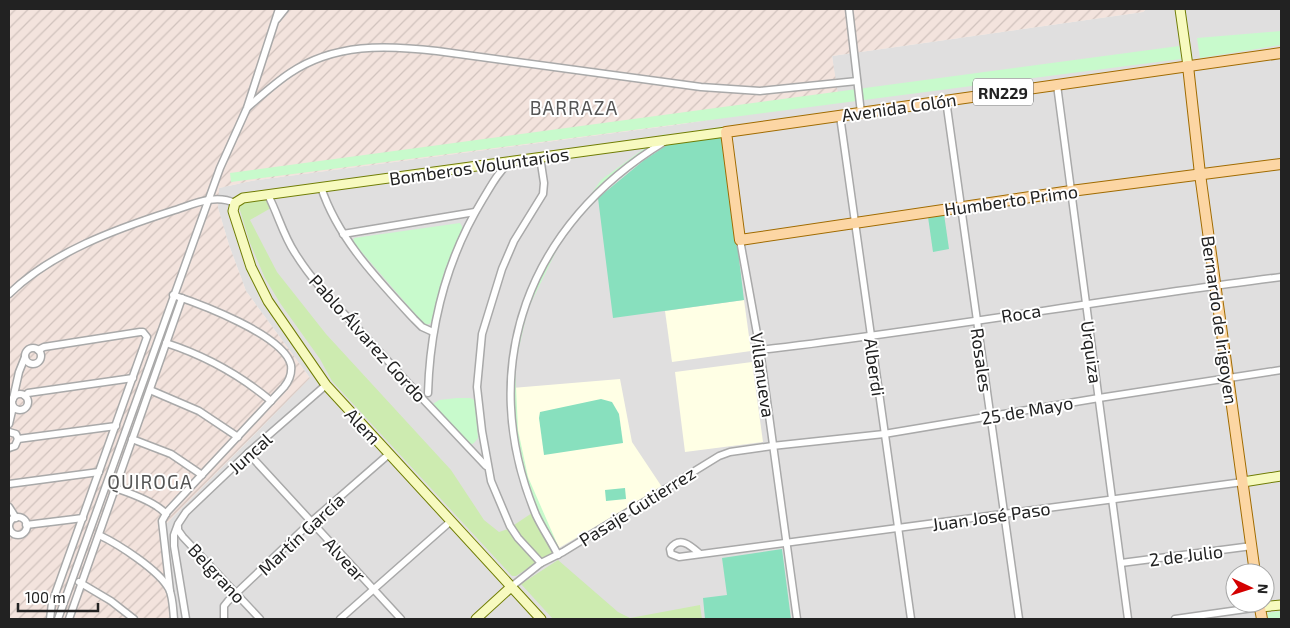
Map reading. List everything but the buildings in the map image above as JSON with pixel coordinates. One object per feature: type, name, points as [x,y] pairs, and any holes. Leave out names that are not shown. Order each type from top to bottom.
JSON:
[{"type":"main road","points":[[1180,9],[1188,66]]},
{"type":"main road","name":"Avenida Colón","points":[[726,132],[1281,53]]},
{"type":"main road","name":"Bernardo de Irigoyen","points":[[1188,66],[1200,174],[1254,563]]},
{"type":"main road","name":"Bomberos Voluntarios","points":[[234,203],[241,198],[726,132]]},
{"type":"main road","name":"Villanueva","points":[[726,132],[740,240]]},
{"type":"main road","name":"Humberto Primo","points":[[740,240],[1071,191],[1281,164]]},
{"type":"main road","name":"Alem","points":[[234,203],[233,211],[239,233],[246,255],[259,284],[274,310],[326,385],[541,619]]},
{"type":"main road","name":"Juan José Paso","points":[[1243,482],[1281,476]]},
{"type":"main road","points":[[476,619],[511,587]]},
{"type":"street","points":[[58,619],[208,200],[227,151],[248,108],[279,9]]},
{"type":"street","points":[[273,24],[285,9]]},
{"type":"street","points":[[849,9],[861,113]]},
{"type":"street","points":[[248,108],[282,78],[310,62],[344,50],[370,48],[395,47],[437,51],[729,90],[777,90],[857,81]]},
{"type":"street","name":"Urquiza","points":[[1057,85],[1128,619]]},
{"type":"street","name":"Rosales","points":[[946,100],[1019,619]]},
{"type":"street","name":"Alberdi","points":[[840,116],[911,619]]},
{"type":"street","points":[[558,554],[536,516],[514,443],[510,383],[514,347],[519,326],[533,283],[557,243],[575,219],[601,190],[629,165],[666,141],[675,139]]},
{"type":"street","points":[[540,157],[544,184],[543,194],[514,242],[502,268],[482,334],[477,387],[487,467],[496,496],[510,526],[541,564]]},
{"type":"street","points":[[428,393],[428,366],[433,332],[448,272],[475,212],[502,168],[510,162]]},
{"type":"street","points":[[321,188],[343,234],[366,264],[422,327],[433,332]]},
{"type":"street","name":"Pablo Álvarez Gordo","points":[[268,195],[277,211],[285,235],[294,253],[316,283],[487,467]]},
{"type":"street","points":[[9,294],[37,272],[93,240],[139,222],[208,200],[222,198],[234,203]]},
{"type":"street","points":[[343,234],[475,212]]},
{"type":"street","name":"Villanueva","points":[[740,240],[760,350],[797,619]]},
{"type":"street","name":"Roca","points":[[760,350],[871,337],[1086,304],[1281,277]]},
{"type":"street","points":[[173,295],[224,313],[260,334],[281,351],[290,362],[290,374],[284,387],[166,514],[162,521],[174,619]]},
{"type":"street","points":[[69,619],[182,298]]},
{"type":"street","points":[[9,424],[19,372],[28,350],[33,348],[38,350],[44,347],[143,332],[147,337],[52,604],[50,619]]},
{"type":"street","points":[[166,343],[223,367],[253,386],[271,401]]},
{"type":"street","points":[[25,357],[29,363],[36,364],[41,357],[38,350]]},
{"type":"street","name":"25 de Mayo","points":[[772,446],[884,434],[1281,370]]},
{"type":"street","points":[[13,399],[17,395],[25,396],[28,393],[133,378]]},
{"type":"street","name":"Juncal","points":[[178,525],[186,512],[248,453],[326,385]]},
{"type":"street","points":[[150,390],[199,411],[238,437]]},
{"type":"street","points":[[13,406],[18,410],[25,409],[28,402],[25,396]]},
{"type":"street","points":[[18,439],[116,426]]},
{"type":"street","points":[[9,432],[16,434],[18,439],[15,446],[9,448]]},
{"type":"street","points":[[132,439],[171,454],[202,475]]},
{"type":"street","name":"Pasaje Gutierrez","points":[[511,587],[541,564],[719,456],[730,452],[772,446]]},
{"type":"street","name":"Alvear","points":[[248,453],[402,619]]},
{"type":"street","name":"Martín García","points":[[224,619],[224,606],[236,594],[311,522],[389,454]]},
{"type":"street","points":[[9,484],[100,472]]},
{"type":"street","name":"Juan José Paso","points":[[700,554],[1243,482]]},
{"type":"street","points":[[115,488],[138,496],[166,514]]},
{"type":"street","points":[[9,507],[16,518],[23,520],[26,525]]},
{"type":"street","points":[[16,518],[9,525],[13,534],[23,533],[26,525]]},
{"type":"street","points":[[26,525],[83,518]]},
{"type":"street","points":[[340,619],[451,521]]},
{"type":"street","points":[[178,525],[174,535],[174,546],[186,619]]},
{"type":"street","name":"Belgrano","points":[[178,525],[178,530],[183,537],[260,619]]},
{"type":"street","points":[[99,535],[134,555],[154,572],[170,591]]},
{"type":"street","name":"2 de Julio","points":[[1121,563],[1252,546]]},
{"type":"street","points":[[72,580],[82,583],[112,601],[134,619]]},
{"type":"street","points":[[1175,619],[1225,611]]},
{"type":"shaded area","points":[[9,9],[1146,9],[1143,12],[832,56],[839,100],[675,125],[251,181],[219,188],[218,208],[246,291],[310,378],[162,528],[178,619],[9,619]]},
{"type":"shaded area","points":[[1146,9],[1281,9],[1281,619],[178,619],[162,528],[310,378],[246,291],[218,208],[219,188],[251,181],[675,125],[838,100],[832,56],[1143,12]]},
{"type":"shaded area","points":[[744,300],[751,351],[672,362],[665,311]]},
{"type":"shaded area","points":[[752,362],[763,442],[685,452],[675,372]]},
{"type":"shaded area","points":[[620,379],[632,442],[662,487],[559,548],[538,511],[525,480],[517,443],[512,388]]},
{"type":"green space","points":[[1281,31],[1281,45],[1200,58],[1197,38]]},
{"type":"green space","points":[[1179,46],[1181,59],[231,182],[230,173]]},
{"type":"green space","points":[[664,134],[669,140],[614,182],[565,233],[528,309],[515,365],[518,430],[528,477],[559,548],[553,552],[527,484],[515,422],[512,364],[526,306],[557,243],[601,180]]},
{"type":"green space","points":[[724,135],[744,300],[613,318],[598,198],[643,161],[667,145]]},
{"type":"green space","points":[[265,198],[271,208],[250,220],[277,272],[326,334],[451,470],[484,520],[499,532],[508,529],[532,513],[553,552],[516,576],[512,576],[332,381],[320,359],[280,303],[265,278],[250,243],[239,207],[240,202]]},
{"type":"green space","points":[[944,214],[949,249],[933,252],[928,217]]},
{"type":"green space","points":[[460,223],[464,230],[445,269],[431,323],[427,325],[422,322],[353,242],[354,238]]},
{"type":"green space","points":[[457,398],[475,400],[478,438],[470,445],[461,438],[435,409],[433,404],[439,400]]},
{"type":"green space","points":[[601,399],[612,402],[619,414],[623,443],[544,455],[539,418],[540,412]]},
{"type":"green space","points":[[625,488],[626,499],[606,501],[605,490]]},
{"type":"green space","points":[[782,549],[791,619],[705,619],[703,598],[727,595],[722,558]]},
{"type":"green space","points":[[558,560],[618,612],[630,618],[700,605],[702,619],[553,619],[521,584]]},
{"type":"green space","points":[[1281,611],[1281,619],[1268,619],[1267,613]]},
{"type":"district","name":"BARRAZA","points":[[574,107]]},
{"type":"district","name":"QUIROGA","points":[[150,481]]}]
